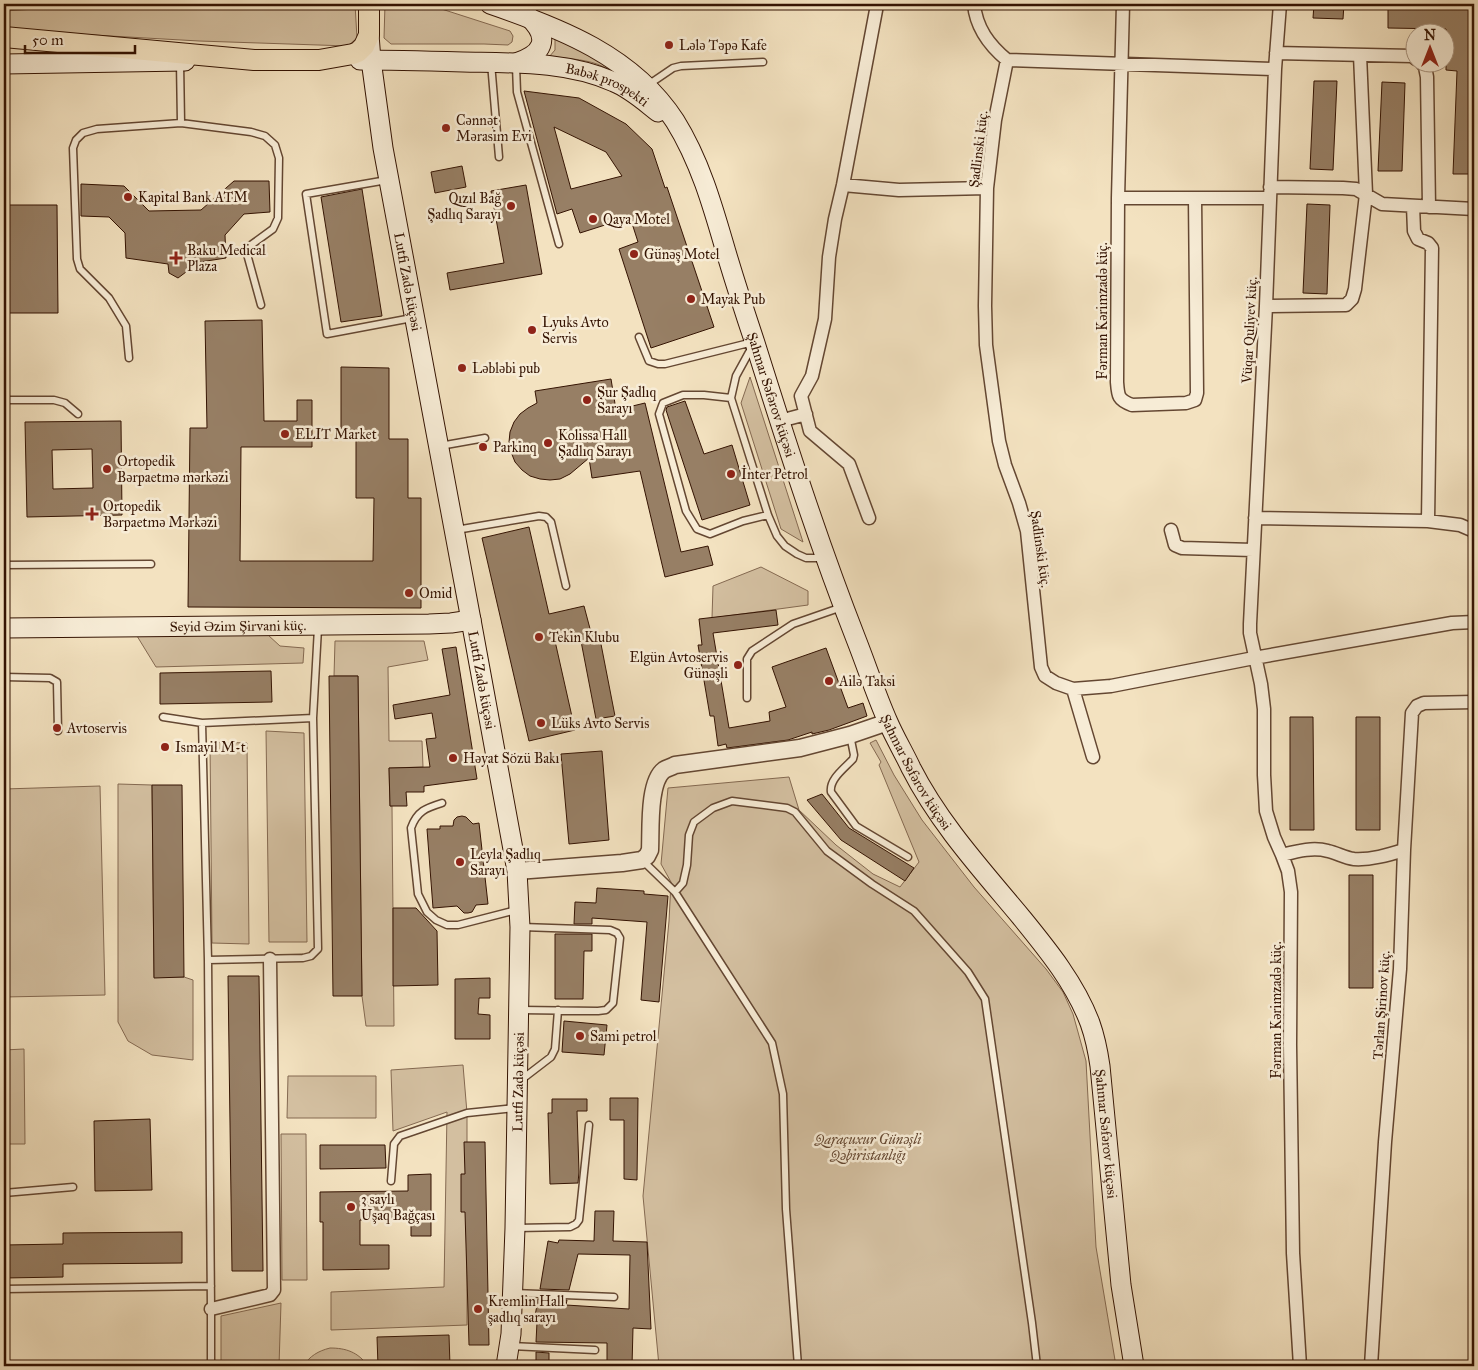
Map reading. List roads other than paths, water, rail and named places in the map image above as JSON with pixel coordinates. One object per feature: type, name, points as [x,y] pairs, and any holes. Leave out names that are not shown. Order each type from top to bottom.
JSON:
[{"type":"main road","points":[[369,4],[369,36]]},
{"type":"main road","name":"Babək prospekti","points":[[490,4],[530,14],[608,55],[646,85],[668,110],[691,151]]},
{"type":"main road","points":[[516,63],[535,55],[541,45],[538,26],[530,14]]},
{"type":"main road","name":"Lutfi Zadə küçəsi","points":[[369,36],[381,139],[388,180],[517,871],[520,918],[518,1107],[513,1293],[506,1366]]},
{"type":"main road","name":"Babək prospekti","points":[[319,60],[358,52],[364,46],[369,36]]},
{"type":"main road","name":"Babək prospekti","points":[[4,37],[254,60]]},
{"type":"main road","name":"Babək prospekti","points":[[4,64],[371,60],[539,64],[594,75],[613,82],[642,99],[658,113],[691,151]]},
{"type":"main road","name":"Şahmar Səfərov küçəsi","points":[[691,151],[711,200],[754,342],[825,559],[888,722],[927,798],[945,824],[1047,948],[1070,983],[1091,1024],[1100,1066],[1121,1285],[1134,1366]]},
{"type":"main road","name":"Seyid Əzim Şirvani küç.","points":[[4,628],[429,624],[471,620]]},
{"type":"street","points":[[974,4],[981,29],[995,50],[1008,60],[1275,69]]},
{"type":"street","name":"Fərman Kərimzadə küç.","points":[[1123,4],[1118,198],[1118,394],[1124,402],[1132,405],[1186,403],[1195,400],[1197,393],[1195,198]]},
{"type":"street","name":"Vüqar Quliyev küç.","points":[[1254,658],[1250,624],[1266,306],[1275,69],[1280,4]]},
{"type":"street","points":[[869,518],[849,464],[810,431],[801,396],[812,376],[825,319],[829,257],[835,219],[877,5]]},
{"type":"street","points":[[1276,53],[1406,56]]},
{"type":"street","points":[[1266,306],[1346,305],[1352,299],[1355,289],[1366,194],[1360,55]]},
{"type":"street","name":"Şadlinski küç.","points":[[1008,60],[995,120],[987,188],[986,345],[999,441],[1005,465],[1020,503],[1027,531],[1041,667],[1045,676],[1056,683],[1073,689],[1111,686],[1254,658],[1452,623],[1474,622]]},
{"type":"street","points":[[1426,72],[1429,207]]},
{"type":"street","points":[[843,185],[899,190],[987,188]]},
{"type":"street","points":[[1118,198],[1195,198],[1343,188],[1366,194],[1382,204],[1474,209]]},
{"type":"street","points":[[1413,206],[1414,231],[1418,239],[1428,243],[1432,248],[1428,521]]},
{"type":"street","points":[[780,421],[806,414]]},
{"type":"street","points":[[1255,518],[1428,521],[1460,525],[1474,531]]},
{"type":"street","points":[[1171,530],[1175,545],[1182,548],[1253,550]]},
{"type":"street","name":"Fərman Kərimzadə küç.","points":[[1254,658],[1261,684],[1264,709],[1266,811],[1288,871],[1291,892],[1290,1045],[1293,1253],[1300,1366]]},
{"type":"street","points":[[1073,689],[1093,757]]},
{"type":"street","name":"Tərlan Şirinov küç.","points":[[1371,1366],[1385,1142],[1400,969],[1404,850],[1412,713],[1417,706],[1424,702],[1474,702]]},
{"type":"street","points":[[517,871],[642,860],[650,850],[653,789],[657,778],[664,770],[675,765],[800,748],[850,735],[888,722]]},
{"type":"street","points":[[1282,855],[1315,849],[1330,851],[1355,859],[1369,858],[1404,850]]},
{"type":"street","points":[[212,1310],[270,1295],[274,1290],[270,958]]},
{"type":"lane","points":[[180,61],[182,123]]},
{"type":"lane","points":[[491,62],[499,157]]},
{"type":"lane","points":[[646,85],[673,68],[681,66],[763,62]]},
{"type":"lane","points":[[516,63],[517,92],[559,244]]},
{"type":"lane","points":[[129,358],[126,326],[109,298],[80,269],[77,259],[73,148],[76,140],[83,133],[97,129],[182,123],[251,132],[264,136],[275,145],[279,158],[278,218],[273,229],[251,245],[248,254],[261,306]]},
{"type":"lane","points":[[388,180],[306,194],[327,334],[414,318]]},
{"type":"lane","points":[[639,337],[649,361],[658,364],[665,364],[754,342]]},
{"type":"lane","points":[[754,342],[736,376],[731,398],[768,515],[777,536],[785,546],[806,558],[825,559]]},
{"type":"lane","points":[[731,398],[704,395],[683,396],[663,403],[659,414],[686,510],[697,529],[710,534],[743,521],[768,515]]},
{"type":"lane","points":[[4,400],[54,400],[65,403],[78,414]]},
{"type":"lane","points":[[439,446],[485,438]]},
{"type":"lane","points":[[454,530],[539,516],[546,517],[551,522],[566,586]]},
{"type":"lane","points":[[4,565],[151,564]]},
{"type":"lane","points":[[747,698],[747,659],[752,651],[793,624],[843,607]]},
{"type":"lane","points":[[208,960],[303,958],[311,956],[318,949],[313,718],[318,625]]},
{"type":"lane","points":[[4,677],[50,678],[57,682],[58,732]]},
{"type":"lane","points":[[163,717],[202,723],[313,718]]},
{"type":"lane","points":[[202,723],[208,960],[211,1366]]},
{"type":"lane","points":[[850,735],[854,754],[853,759],[833,780],[830,787],[831,792],[856,826],[908,857]]},
{"type":"lane","points":[[675,892],[682,883],[687,865],[689,835],[694,822],[700,817],[712,808],[732,801],[787,808],[795,812],[827,851],[914,912],[968,972],[985,999],[1037,1366]]},
{"type":"lane","points":[[442,803],[425,808],[414,819],[411,828],[418,894],[427,912],[436,920],[447,925],[458,925],[520,918],[610,930],[617,933],[620,938],[613,1003],[606,1010],[519,1010]]},
{"type":"lane","points":[[642,860],[675,892],[772,1043],[783,1094],[786,1209],[798,1366]]},
{"type":"lane","points":[[518,1082],[552,1057],[555,1049],[558,1010]]},
{"type":"lane","points":[[391,1181],[394,1144],[400,1136],[467,1113],[518,1107]]},
{"type":"lane","points":[[515,1228],[570,1227],[579,1220],[589,1125]]},
{"type":"lane","points":[[4,1193],[73,1187]]},
{"type":"lane","points":[[4,1289],[211,1286]]},
{"type":"lane","points":[[513,1293],[614,1298]]},
{"type":"lane","points":[[509,1346],[595,1350]]},
{"type":"place","name":"Lələ Təpə Kafe","points":[[669,45]]},
{"type":"place","name":"Cənnət Mərasim Evi","points":[[446,128]]},
{"type":"place","name":"Kapital Bank ATM","points":[[128,197]]},
{"type":"place","name":"Qızıl Bağ Şadlıq Sarayı","points":[[511,206]]},
{"type":"place","name":"Qaya Motel","points":[[593,219]]},
{"type":"place","name":"Günəş Motel","points":[[634,254]]},
{"type":"place","name":"Baku Medical Plaza","points":[[176,258]]},
{"type":"place","name":"Mayak Pub","points":[[691,299]]},
{"type":"place","name":"Lyuks Avto Servis","points":[[532,330]]},
{"type":"place","name":"Ləbləbi pub","points":[[462,368]]},
{"type":"place","name":"Şur Şadlıq Sarayı","points":[[587,400]]},
{"type":"place","name":"ELIT Market","points":[[285,434]]},
{"type":"place","name":"Kolissa Hall Şadlıq Sarayı","points":[[548,443]]},
{"type":"place","name":"Parkinq","points":[[483,447]]},
{"type":"place","name":"Ortopedik Bərpaetmə mərkəzi","points":[[107,469]]},
{"type":"place","name":"İnter Petrol","points":[[731,474]]},
{"type":"place","name":"Ortopedik Bərpaetmə Mərkəzi","points":[[92,514]]},
{"type":"place","name":"Omid","points":[[409,593]]},
{"type":"place","name":"Tekin Klubu","points":[[539,637]]},
{"type":"place","name":"Elgün Avtoservis Günəşli","points":[[738,665]]},
{"type":"place","name":"Ailə Taksi","points":[[829,681]]},
{"type":"place","name":"Lüks Avto Servis","points":[[541,723]]},
{"type":"place","name":"Avtoservis","points":[[57,728]]},
{"type":"place","name":"Ismayil M-t","points":[[165,747]]},
{"type":"place","name":"Həyat Sözü Bakı","points":[[453,758]]},
{"type":"place","name":"Leyla Şadlıq Sarayı","points":[[460,862]]},
{"type":"place","name":"Sami petrol","points":[[580,1036]]},
{"type":"place","name":"3 saylı Uşaq Bağçası","points":[[351,1207]]},
{"type":"place","name":"Kremlin Hall şadlıq sarayı","points":[[478,1309]]},
{"type":"park label","name":"Qaraçuxur Günəşli Qəbiristanlığı","points":[[868,1148]]}]
